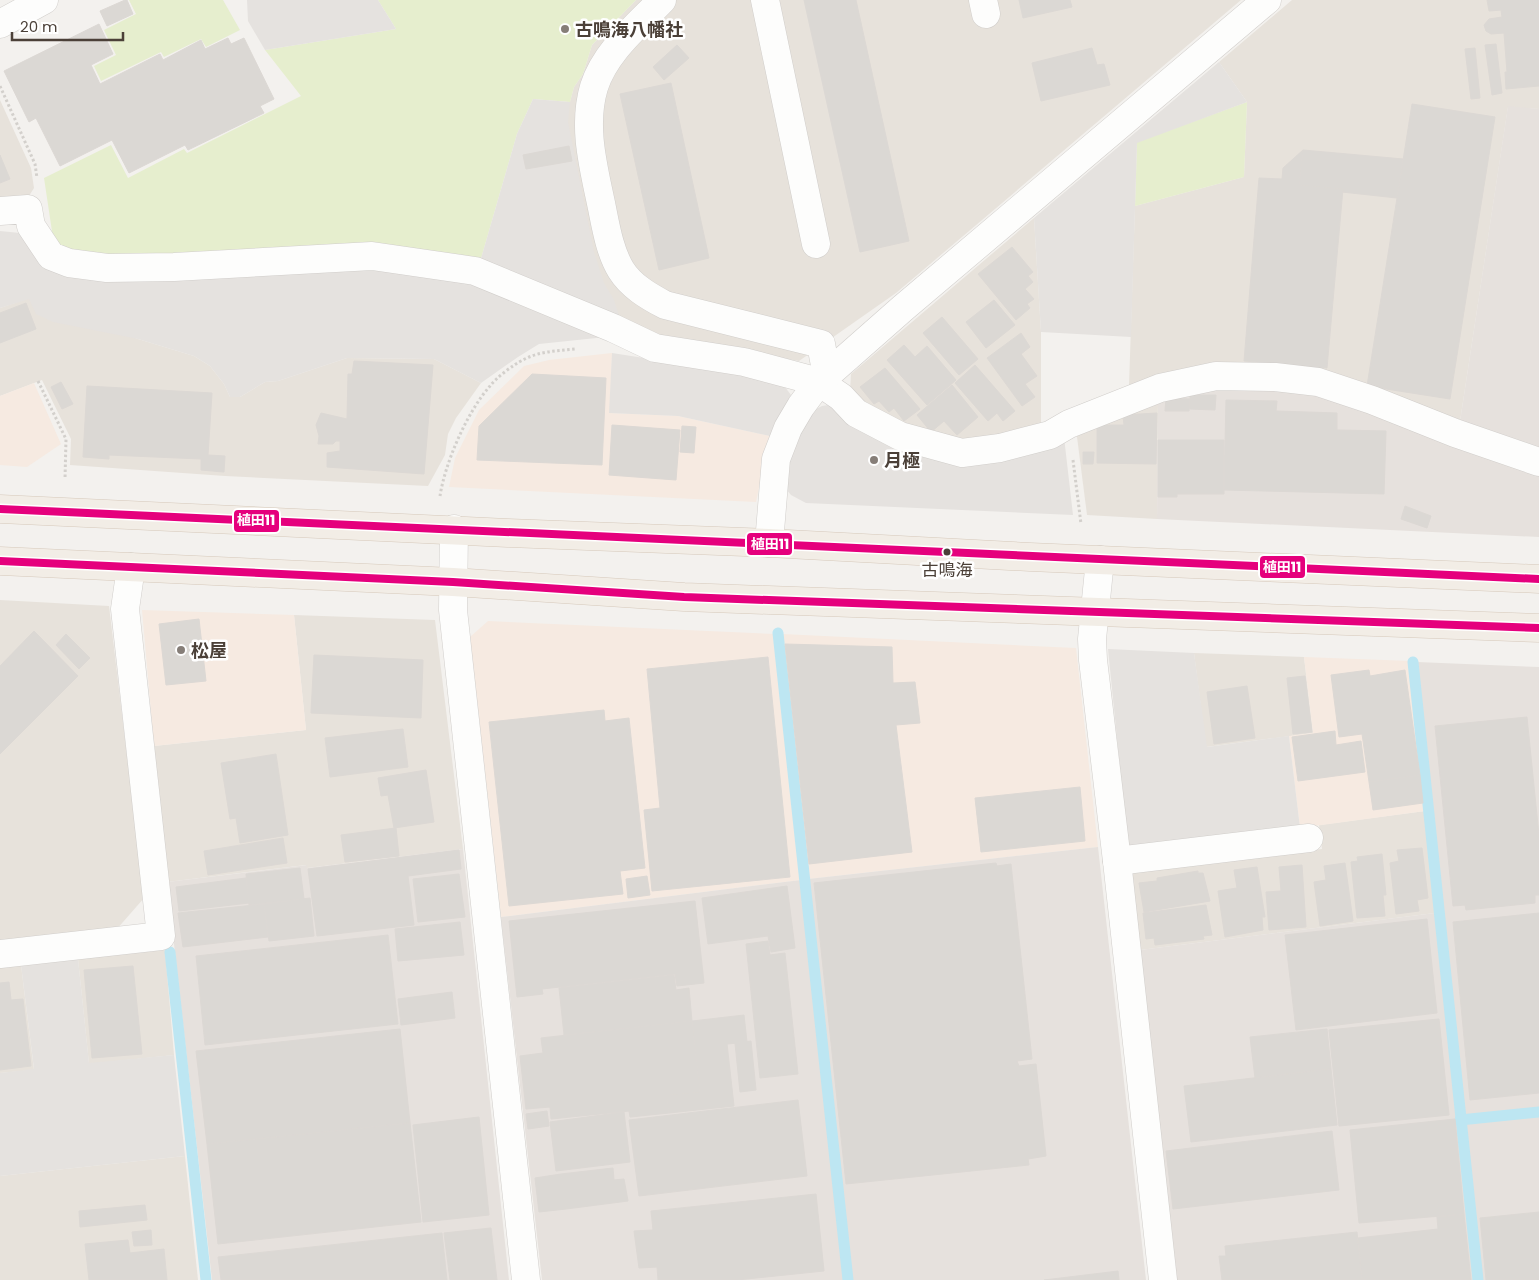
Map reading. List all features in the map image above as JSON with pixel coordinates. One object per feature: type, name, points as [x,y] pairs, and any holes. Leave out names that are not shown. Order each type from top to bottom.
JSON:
[{"type":"main road","points":[[0,508],[71,513],[1539,579]]},
{"type":"main road","points":[[0,562],[453,582],[684,597],[1539,628]]},
{"type":"street","points":[[0,24],[44,0]]},
{"type":"street","points":[[662,0],[613,51],[594,88],[589,117],[590,150],[609,239],[621,270],[642,294],[665,305],[821,344],[823,379]]},
{"type":"street","points":[[765,0],[816,244]]},
{"type":"street","points":[[769,543],[776,459],[788,428],[801,406],[823,379],[910,302],[1267,0]]},
{"type":"street","points":[[0,211],[28,209],[31,226],[51,256],[68,263],[107,268],[174,267],[372,256],[475,271],[613,328],[655,348],[744,362],[823,379],[856,413],[900,436],[962,453],[1000,448],[1050,435],[1069,424],[1160,388],[1216,376],[1275,377],[1318,382],[1539,462]]},
{"type":"street","points":[[454,529],[454,620],[526,1280]]},
{"type":"street","points":[[1100,560],[1092,639],[1092,660],[1117,860],[1162,1280]]},
{"type":"street","points":[[0,954],[161,936],[125,609],[131,567]]},
{"type":"street","points":[[1117,860],[1310,838]]},
{"type":"path","points":[[0,86],[35,164],[39,188],[28,209]]},
{"type":"path","points":[[440,497],[452,451],[474,409],[490,385],[522,360],[545,352],[580,349]]},
{"type":"path","points":[[38,381],[66,439],[65,480]]},
{"type":"path","points":[[1069,424],[1081,524]]},
{"type":"shaded area","points":[[247,0],[378,0],[396,29],[265,50],[248,21]]},
{"type":"shaded area","points":[[636,0],[1241,0],[896,293],[799,361],[660,337],[620,319],[517,134],[570,102],[574,87],[583,74],[592,45]]},
{"type":"shaded area","points":[[1292,0],[1539,0],[1539,109],[1508,107],[1459,428],[1129,386],[1135,206],[1244,177],[1247,102],[1219,62]]},
{"type":"shaded area","points":[[1219,62],[1247,102],[1137,143],[1131,337],[1041,332],[1034,218]]},
{"type":"shaded area","points":[[533,99],[570,102],[568,122],[594,252],[604,283],[614,300],[620,319],[480,262],[517,134]]},
{"type":"shaded area","points":[[0,100],[31,168],[34,188],[27,199],[0,201]]},
{"type":"shaded area","points":[[1508,106],[1539,109],[1539,454],[1459,428]]},
{"type":"shaded area","points":[[1034,218],[1041,332],[1041,427],[986,442],[906,431],[850,392],[851,374]]},
{"type":"shaded area","points":[[0,231],[20,233],[42,262],[370,266],[473,278],[606,337],[539,344],[481,383],[434,359],[347,358],[278,381],[265,382],[240,397],[230,397],[224,384],[210,366],[194,356],[138,339],[53,322],[36,314],[29,299],[0,308]]},
{"type":"shaded area","points":[[29,298],[138,339],[194,356],[210,366],[224,384],[230,397],[240,397],[265,382],[278,381],[347,358],[434,359],[481,383],[456,418],[448,434],[445,455],[428,486],[225,476],[70,465],[71,439],[42,380],[0,396],[0,308]]},
{"type":"shaded area","points":[[612,353],[610,413],[678,416],[770,436],[756,502],[449,487],[455,458],[479,410],[524,366],[549,360]]},
{"type":"shaded area","points":[[612,353],[779,379],[791,395],[770,436],[678,416],[609,413]]},
{"type":"shaded area","points":[[1219,381],[1320,391],[1539,469],[1539,537],[1157,519],[1158,396]]},
{"type":"shaded area","points":[[34,383],[61,444],[27,467],[0,465],[0,396]]},
{"type":"shaded area","points":[[1158,396],[1157,519],[1087,515],[1076,429]]},
{"type":"shaded area","name":"月極","points":[[835,404],[897,444],[1064,437],[1073,515],[806,503],[791,495],[785,488],[786,467],[808,413],[822,406]]},
{"type":"shaded area","points":[[0,600],[109,606],[144,898],[116,930],[0,942]]},
{"type":"shaded area","points":[[142,610],[294,615],[306,730],[154,746]]},
{"type":"shaded area","points":[[294,615],[435,620],[463,849],[307,868],[306,865],[167,882],[154,746],[306,730]]},
{"type":"shaded area","points":[[488,621],[774,634],[801,880],[501,917],[470,637]]},
{"type":"shaded area","points":[[782,634],[1076,648],[1098,847],[808,879]]},
{"type":"shaded area","points":[[1108,649],[1194,653],[1207,747],[1289,736],[1300,828],[1128,847]]},
{"type":"shaded area","points":[[1194,653],[1304,657],[1313,733],[1206,747]]},
{"type":"shaded area","points":[[1304,657],[1411,661],[1425,811],[1300,828],[1289,736],[1313,733]]},
{"type":"shaded area","points":[[1417,662],[1539,667],[1539,1109],[1462,1116]]},
{"type":"shaded area","points":[[1425,811],[1435,913],[1140,950],[1132,872],[1322,849],[1319,825]]},
{"type":"shaded area","points":[[1098,847],[1146,1280],[850,1280],[808,879]]},
{"type":"shaded area","points":[[463,849],[509,1280],[212,1280],[167,882],[307,865],[307,868]]},
{"type":"shaded area","points":[[801,880],[844,1280],[542,1280],[501,917]]},
{"type":"shaded area","points":[[1435,913],[1475,1280],[1177,1280],[1140,950]]},
{"type":"shaded area","points":[[165,950],[174,1055],[89,1064],[78,959]]},
{"type":"shaded area","points":[[78,959],[89,1063],[174,1055],[185,1156],[0,1176],[0,1073],[34,1069],[21,965]]},
{"type":"shaded area","points":[[21,965],[34,1070],[0,1073],[0,967]]},
{"type":"shaded area","points":[[1539,1114],[1539,1280],[1480,1280],[1463,1122]]},
{"type":"shaded area","points":[[185,1156],[198,1280],[0,1280],[0,1176]]},
{"type":"green space","points":[[129,0],[223,0],[240,30],[206,47],[201,39],[164,57],[161,52],[101,81],[94,66],[116,55],[104,30],[136,14]]},
{"type":"green space","points":[[378,0],[636,0],[592,45],[583,74],[574,87],[570,102],[533,99],[517,134],[480,262],[176,261],[65,253],[53,238],[44,178],[111,145],[128,178],[184,149],[187,153],[301,96],[265,50],[396,29]]},
{"type":"green space","points":[[1247,102],[1244,177],[1135,206],[1137,142]]},
{"type":"building","points":[[127,0],[133,14],[107,26],[100,11]]},
{"type":"building","points":[[804,0],[856,0],[909,241],[860,252]]},
{"type":"building","points":[[1019,0],[1070,0],[1072,7],[1023,18]]},
{"type":"building","points":[[1487,0],[1539,0],[1539,86],[1506,89],[1505,72],[1507,72],[1504,33],[1491,34],[1486,31],[1484,25],[1489,19],[1502,17],[1501,10],[1489,11]]},
{"type":"building","points":[[99,24],[113,54],[91,65],[100,84],[160,54],[163,60],[201,40],[205,49],[228,38],[231,44],[244,38],[274,99],[260,106],[264,113],[188,150],[185,145],[129,173],[112,140],[60,166],[36,118],[29,122],[4,71]]},
{"type":"building","points":[[1496,44],[1502,93],[1492,95],[1485,45]]},
{"type":"building","points":[[677,45],[689,58],[664,80],[653,67]]},
{"type":"building","points":[[1092,48],[1097,65],[1104,64],[1110,85],[1041,101],[1032,63]]},
{"type":"building","points":[[1475,48],[1480,98],[1471,99],[1465,49]]},
{"type":"building","points":[[671,83],[709,258],[659,270],[620,94]]},
{"type":"building","points":[[1412,104],[1495,117],[1450,399],[1367,386]]},
{"type":"building","points":[[569,146],[572,161],[526,169],[523,155]]},
{"type":"building","points":[[1303,150],[1403,159],[1397,198],[1342,192],[1343,189],[1299,185]]},
{"type":"building","points":[[1303,150],[1299,185],[1343,189],[1327,368],[1244,361],[1259,178],[1282,179],[1283,168]]},
{"type":"building","points":[[0,155],[10,179],[0,183]]},
{"type":"building","points":[[1012,247],[1033,272],[1028,276],[1033,282],[1025,289],[1034,299],[1027,304],[1030,308],[1016,320],[978,274]]},
{"type":"building","points":[[994,300],[1015,325],[986,348],[966,322]]},
{"type":"building","points":[[26,303],[36,329],[0,343],[0,313]]},
{"type":"building","points":[[942,317],[978,359],[959,375],[923,333]]},
{"type":"building","points":[[1021,333],[1030,347],[1021,354],[1037,376],[1025,384],[1035,397],[1022,406],[987,358]]},
{"type":"building","points":[[904,345],[915,357],[927,346],[956,380],[927,405],[887,360]]},
{"type":"building","points":[[354,361],[433,365],[424,474],[327,467],[327,453],[340,451],[340,441],[336,441],[333,444],[318,444],[319,436],[316,425],[321,413],[347,419],[348,374],[352,374]]},
{"type":"building","points":[[975,365],[1015,411],[1003,421],[997,413],[988,421],[955,383]]},
{"type":"building","points":[[885,368],[920,409],[904,421],[894,408],[889,412],[879,401],[874,404],[860,387]]},
{"type":"building","points":[[532,374],[606,378],[602,465],[477,460],[479,426]]},
{"type":"building","points":[[61,382],[73,404],[62,409],[51,387]]},
{"type":"building","points":[[952,385],[978,417],[957,435],[944,421],[931,432],[917,415]]},
{"type":"building","points":[[87,386],[212,393],[208,455],[225,456],[224,472],[201,470],[201,459],[109,455],[109,459],[83,457]]},
{"type":"building","points":[[1190,395],[1216,395],[1215,410],[1190,409]]},
{"type":"building","points":[[1166,398],[1190,399],[1189,411],[1165,411]]},
{"type":"building","points":[[1226,400],[1277,401],[1276,411],[1337,413],[1337,430],[1386,431],[1384,494],[1224,490]]},
{"type":"building","points":[[1157,413],[1156,464],[1097,463],[1097,425],[1124,425],[1123,415]]},
{"type":"building","points":[[612,425],[680,430],[676,480],[609,475]]},
{"type":"building","points":[[682,426],[696,427],[694,453],[680,452]]},
{"type":"building","points":[[1158,440],[1224,440],[1224,494],[1177,494],[1177,497],[1158,497]]},
{"type":"building","points":[[1083,452],[1094,452],[1093,464],[1083,464]]},
{"type":"building","points":[[1405,506],[1431,516],[1427,528],[1401,519]]},
{"type":"building","points":[[199,619],[206,681],[166,685],[159,624]]},
{"type":"building","points":[[34,631],[78,676],[0,754],[0,666]]},
{"type":"building","points":[[66,634],[90,658],[79,669],[56,645]]},
{"type":"building","points":[[785,644],[892,647],[893,683],[915,682],[920,723],[896,725],[912,852],[809,864]]},
{"type":"building","points":[[314,655],[423,660],[421,718],[311,713]]},
{"type":"building","points":[[768,657],[790,877],[652,891],[644,810],[660,808],[647,669]]},
{"type":"building","points":[[1369,670],[1370,676],[1405,670],[1420,775],[1369,782],[1362,734],[1339,737],[1331,675]]},
{"type":"building","points":[[1305,676],[1312,732],[1293,734],[1287,678]]},
{"type":"building","points":[[1247,686],[1255,738],[1214,744],[1207,692]]},
{"type":"building","points":[[604,710],[605,721],[629,718],[645,868],[620,871],[623,894],[509,906],[489,722]]},
{"type":"building","points":[[1527,717],[1539,835],[1539,895],[1535,895],[1535,903],[1466,910],[1465,905],[1453,906],[1435,726]]},
{"type":"building","points":[[403,729],[408,767],[330,777],[325,738]]},
{"type":"building","points":[[1335,731],[1336,745],[1361,741],[1365,772],[1298,781],[1292,737]]},
{"type":"building","points":[[276,754],[288,835],[240,843],[236,818],[230,819],[221,763]]},
{"type":"building","points":[[426,770],[434,822],[394,828],[388,795],[381,796],[378,778]]},
{"type":"building","points":[[1420,775],[1423,803],[1373,810],[1369,782]]},
{"type":"building","points":[[1080,787],[1085,841],[981,852],[975,798]]},
{"type":"building","points":[[396,828],[399,856],[345,862],[341,835]]},
{"type":"building","points":[[283,838],[287,863],[208,875],[204,851]]},
{"type":"building","points":[[1422,848],[1428,898],[1417,900],[1419,911],[1396,914],[1390,863],[1399,861],[1397,850]]},
{"type":"building","points":[[459,850],[461,869],[408,876],[414,925],[317,936],[308,869]]},
{"type":"building","points":[[1382,854],[1386,895],[1383,895],[1385,916],[1357,918],[1351,862],[1358,861],[1357,857]]},
{"type":"building","points":[[996,863],[997,866],[1011,864],[1032,1059],[1017,1061],[1019,1066],[1036,1064],[1046,1156],[1028,1159],[1029,1165],[846,1184],[814,883]]},
{"type":"building","points":[[1345,863],[1353,921],[1320,926],[1314,882],[1326,880],[1324,866]]},
{"type":"building","points":[[1302,865],[1306,927],[1269,930],[1266,892],[1281,891],[1279,867]]},
{"type":"building","points":[[1257,867],[1265,917],[1262,917],[1263,930],[1225,937],[1218,891],[1237,888],[1234,870]]},
{"type":"building","points":[[300,868],[304,899],[249,905],[246,874]]},
{"type":"building","points":[[1198,871],[1198,873],[1203,873],[1210,901],[1144,912],[1139,883],[1157,881],[1157,878]]},
{"type":"building","points":[[459,874],[465,917],[418,922],[413,879]]},
{"type":"building","points":[[647,876],[650,895],[628,898],[626,879]]},
{"type":"building","points":[[246,878],[249,903],[179,911],[176,887]]},
{"type":"building","points":[[787,886],[795,948],[771,952],[768,936],[708,944],[702,898]]},
{"type":"building","points":[[310,898],[314,936],[269,941],[264,904]]},
{"type":"building","points":[[695,901],[704,983],[677,986],[675,974],[542,989],[543,994],[517,997],[509,921]]},
{"type":"building","points":[[264,904],[268,937],[183,947],[178,913]]},
{"type":"building","points":[[1206,905],[1212,935],[1203,936],[1204,939],[1155,945],[1154,938],[1146,939],[1143,913]]},
{"type":"building","points":[[1539,913],[1539,1093],[1470,1100],[1453,922]]},
{"type":"building","points":[[1427,919],[1437,1013],[1296,1030],[1285,935]]},
{"type":"building","points":[[460,922],[464,955],[398,961],[395,929]]},
{"type":"building","points":[[388,935],[398,1024],[205,1045],[196,956]]},
{"type":"building","points":[[768,941],[770,955],[785,953],[798,1074],[760,1078],[746,944]]},
{"type":"building","points":[[133,966],[142,1054],[92,1058],[84,970]]},
{"type":"building","points":[[674,975],[676,990],[689,988],[692,1021],[564,1035],[559,988]]},
{"type":"building","points":[[9,982],[11,1000],[23,999],[31,1066],[0,1070],[0,983]]},
{"type":"building","points":[[452,992],[455,1018],[401,1025],[398,999]]},
{"type":"building","points":[[744,1015],[747,1042],[727,1044],[734,1106],[669,1113],[667,1095],[700,1092],[692,1021]]},
{"type":"building","points":[[1439,1019],[1449,1115],[1339,1126],[1329,1030]]},
{"type":"building","points":[[692,1021],[700,1092],[667,1095],[669,1113],[630,1117],[629,1111],[551,1119],[550,1107],[526,1109],[520,1056],[543,1053],[541,1038]]},
{"type":"building","points":[[400,1029],[410,1123],[207,1144],[196,1051]]},
{"type":"building","points":[[1327,1029],[1331,1069],[1255,1078],[1250,1037]]},
{"type":"building","points":[[751,1041],[756,1090],[740,1092],[735,1043]]},
{"type":"building","points":[[1331,1069],[1337,1125],[1191,1142],[1184,1086]]},
{"type":"building","points":[[798,1100],[807,1176],[639,1196],[629,1120]]},
{"type":"building","points":[[547,1111],[549,1126],[528,1129],[526,1114]]},
{"type":"building","points":[[624,1112],[630,1162],[556,1171],[550,1122]]},
{"type":"building","points":[[479,1117],[489,1215],[423,1222],[413,1125]]},
{"type":"building","points":[[1455,1119],[1464,1214],[1359,1223],[1350,1130]]},
{"type":"building","points":[[410,1123],[421,1222],[218,1244],[207,1144]]},
{"type":"building","points":[[1332,1131],[1339,1190],[1173,1209],[1166,1151]]},
{"type":"building","points":[[613,1168],[614,1180],[624,1179],[628,1201],[566,1209],[561,1174]]},
{"type":"building","points":[[561,1174],[566,1209],[539,1212],[535,1178]]},
{"type":"building","points":[[816,1194],[824,1271],[737,1280],[658,1280],[657,1267],[639,1268],[634,1231],[653,1230],[651,1211]]},
{"type":"building","points":[[145,1205],[147,1220],[80,1227],[79,1211]]},
{"type":"building","points":[[1539,1212],[1539,1280],[1486,1280],[1480,1218]]},
{"type":"building","points":[[1464,1214],[1471,1280],[1362,1280],[1358,1238],[1438,1229],[1437,1217]]},
{"type":"building","points":[[491,1228],[497,1280],[450,1280],[444,1233]]},
{"type":"building","points":[[151,1230],[152,1245],[134,1246],[132,1232]]},
{"type":"building","points":[[1357,1232],[1362,1280],[1222,1280],[1219,1256],[1226,1256],[1225,1246]]},
{"type":"building","points":[[442,1233],[447,1280],[221,1280],[218,1257]]},
{"type":"building","points":[[128,1240],[130,1253],[164,1249],[167,1280],[89,1280],[85,1244]]},
{"type":"building","points":[[1118,1271],[1119,1280],[1044,1280]]},
{"type":"waterway","points":[[778,633],[848,1280]]},
{"type":"waterway","points":[[1413,662],[1478,1280]]},
{"type":"waterway","points":[[170,952],[206,1280]]},
{"type":"waterway","points":[[1460,1120],[1539,1112]]},
{"type":"transit line","name":"植田11","points":[[0,509],[1539,579]]},
{"type":"transit line","name":"植田11","points":[[0,561],[453,582],[684,597],[1539,628]]},
{"type":"place","name":"古鳴海八幡社","points":[[565,29]]},
{"type":"place","name":"月極","points":[[874,460]]},
{"type":"place","name":"古鳴海","points":[[947,552]]},
{"type":"place","name":"松屋","points":[[181,650]]}]
